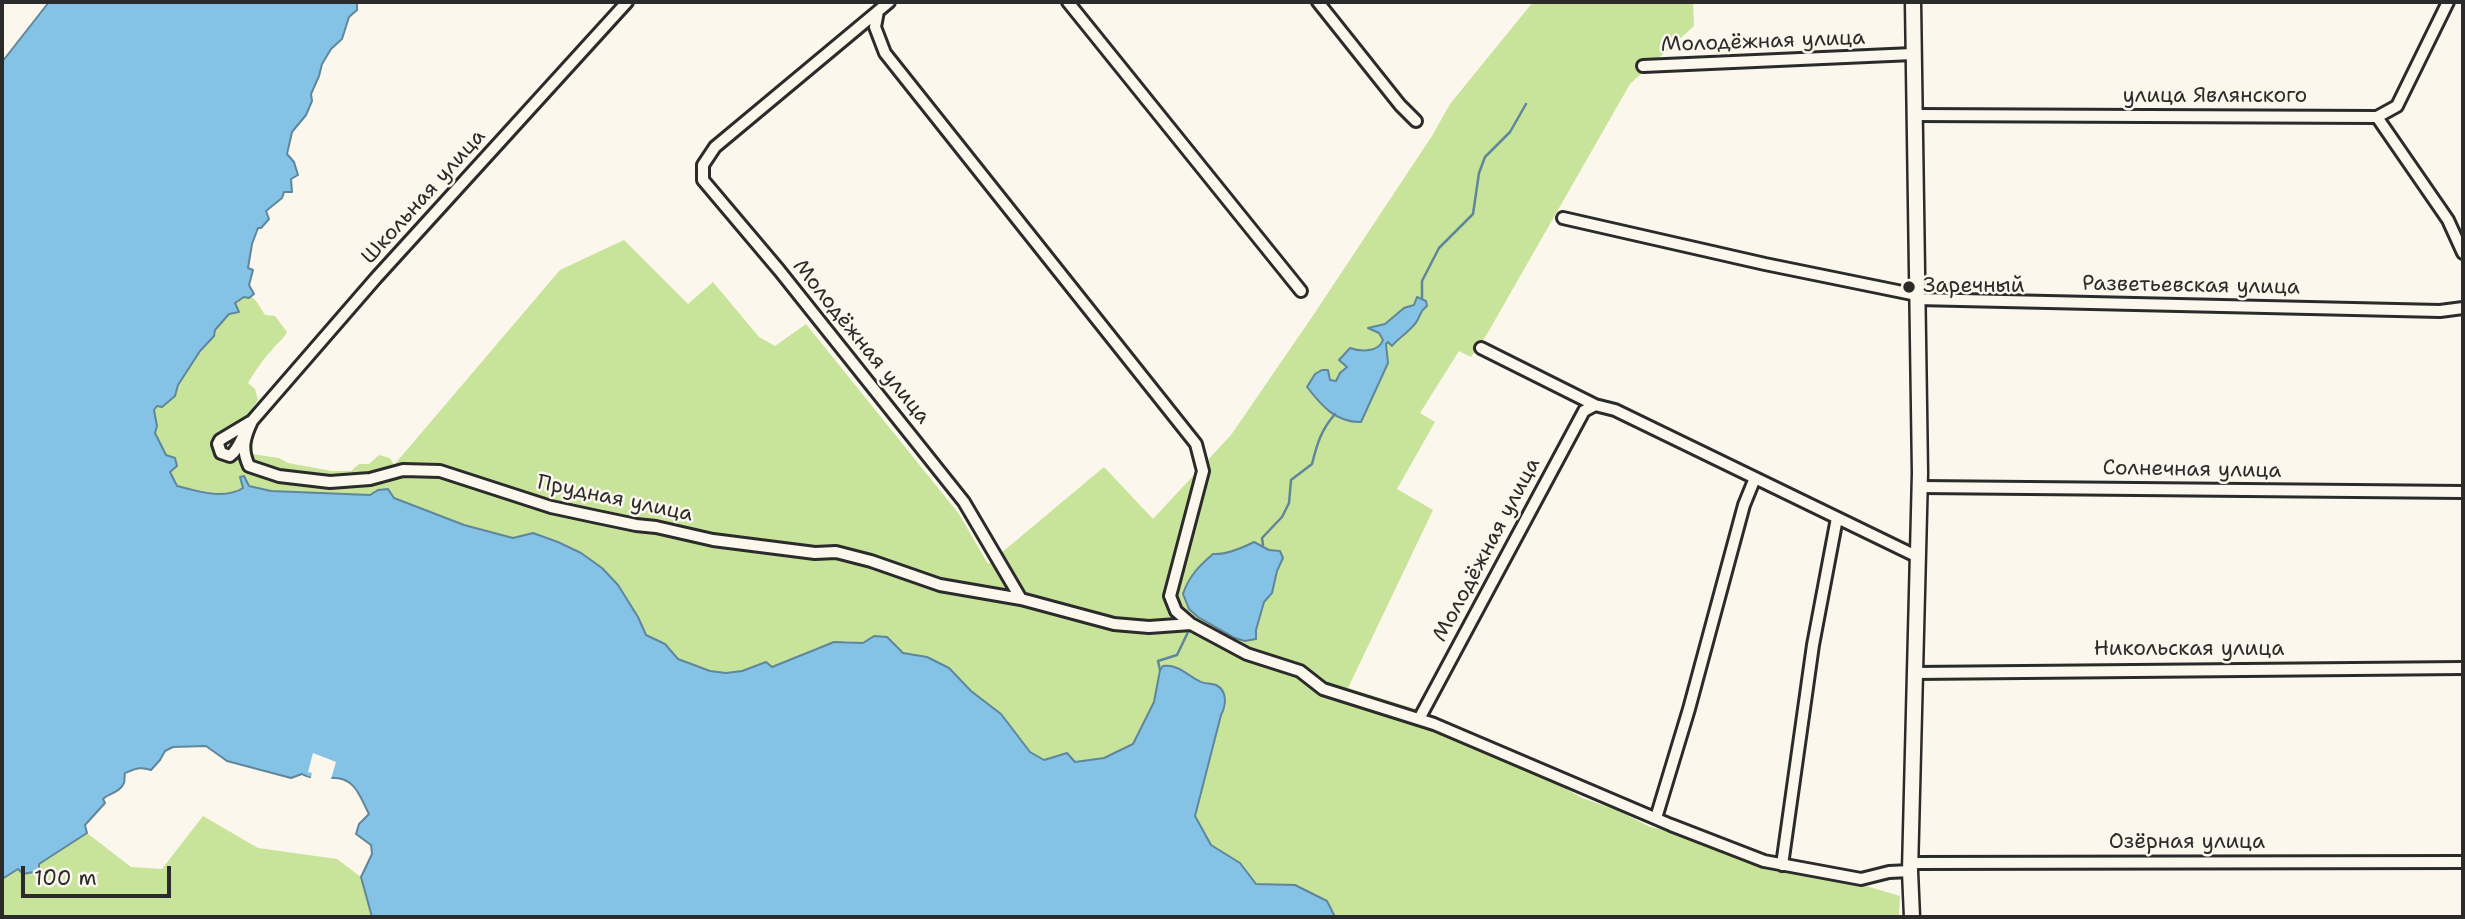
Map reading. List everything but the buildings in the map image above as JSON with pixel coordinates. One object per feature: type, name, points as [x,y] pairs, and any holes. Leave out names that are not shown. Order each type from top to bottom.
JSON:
[{"type":"street","name":"Школьная улица","points":[[252,421],[376,278],[626,2]]},
{"type":"street","name":"Молодёжная улица","points":[[889,2],[715,147],[703,165],[703,180],[787,280],[964,502],[1021,598]]},
{"type":"street","points":[[1068,2],[1301,291]]},
{"type":"street","points":[[1318,2],[1399,106],[1416,121]]},
{"type":"street","points":[[1912,917],[1910,867],[1920,487],[1913,2]]},
{"type":"street","points":[[2448,2],[2397,106],[2377,117],[2448,220],[2463,253]]},
{"type":"street","points":[[878,10],[875,27],[886,53],[1196,444],[1203,471],[1170,596],[1176,611],[1191,624],[1247,654],[1300,671],[1323,689],[1419,719],[1656,818],[1764,861],[1782,865],[1813,645],[1837,518]]},
{"type":"street","name":"Молодёжная улица","points":[[1643,66],[1913,54]]},
{"type":"street","name":"улица Являнского","points":[[1914,115],[2377,117]]},
{"type":"street","name":"Разветьевская улица","points":[[1563,218],[1917,297],[2440,311],[2463,308]]},
{"type":"street","points":[[1481,348],[1595,405],[1615,410],[1918,557]]},
{"type":"street","name":"Молодёжная улица","points":[[1419,719],[1584,411],[1595,405]]},
{"type":"street","name":"Прудная улица","points":[[252,421],[243,441],[249,466],[279,476],[330,482],[370,479],[403,470],[440,471],[551,507],[605,519],[713,540],[815,553],[836,552],[940,585],[1021,598]]},
{"type":"street","points":[[1656,818],[1744,505],[1755,478]]},
{"type":"street","name":"Солнечная улица","points":[[1920,487],[2463,492]]},
{"type":"street","points":[[1021,598],[1114,624],[1149,627],[1191,624]]},
{"type":"street","name":"Никольская улица","points":[[1915,673],[2463,668]]},
{"type":"street","name":"Озёрная улица","points":[[1782,865],[1861,879],[1910,867],[2463,862]]},
{"type":"green space","points":[[1533,2],[1693,2],[1694,26],[1630,84],[1487,334],[1471,357],[1459,351],[1420,413],[1435,422],[1397,489],[1433,510],[1348,688],[1416,709],[1412,721],[1520,766],[1582,798],[1617,810],[1650,827],[1670,831],[1743,859],[1856,883],[1900,896],[1899,917],[1335,917],[1327,901],[1295,885],[1256,884],[1240,863],[1211,845],[1195,816],[1221,715],[1226,706],[1224,695],[1216,685],[1198,681],[1190,674],[1160,670],[1154,702],[1133,744],[1104,758],[1075,762],[1067,754],[1044,760],[1030,752],[1001,714],[971,691],[949,668],[927,657],[903,653],[887,637],[863,643],[847,641],[816,648],[772,667],[766,662],[742,671],[710,671],[678,659],[665,644],[646,635],[627,601],[603,571],[573,548],[555,540],[533,534],[510,537],[465,526],[394,498],[388,489],[378,490],[370,495],[271,491],[249,486],[236,493],[216,493],[177,486],[171,478],[166,455],[155,433],[157,426],[154,411],[157,406],[175,396],[178,385],[200,351],[214,336],[215,330],[229,314],[238,313],[235,303],[250,297],[265,315],[275,316],[287,332],[262,361],[248,383],[255,389],[258,400],[246,417],[254,434],[252,454],[332,471],[351,471],[359,464],[369,464],[379,455],[390,458],[394,465],[560,270],[624,240],[688,304],[713,282],[759,337],[775,346],[806,324],[959,514],[988,564],[1104,467],[1153,519],[1231,435],[1432,136],[1450,104]]},
{"type":"green space","points":[[203,816],[258,848],[337,859],[361,877],[372,917],[2,917],[2,879],[18,869],[23,874],[87,833],[131,867],[162,869]]},
{"type":"water","points":[[49,2],[357,2],[357,10],[349,17],[342,39],[331,49],[322,64],[306,115],[292,132],[287,154],[294,162],[298,175],[291,179],[292,192],[284,192],[282,198],[266,211],[269,219],[258,228],[252,244],[248,268],[253,270],[249,285],[254,294],[235,303],[239,312],[229,314],[215,330],[214,336],[200,351],[178,385],[175,396],[154,410],[157,426],[155,433],[166,455],[175,458],[177,466],[170,472],[177,486],[219,494],[236,492],[243,488],[240,477],[244,476],[249,486],[271,491],[370,495],[378,490],[388,489],[394,498],[464,525],[513,538],[533,533],[581,553],[602,568],[618,585],[646,635],[665,644],[678,659],[710,671],[742,671],[766,662],[772,667],[834,642],[863,643],[874,636],[887,637],[903,653],[927,657],[949,668],[971,691],[1001,714],[1030,752],[1044,760],[1067,753],[1075,762],[1104,758],[1133,744],[1154,702],[1160,670],[1163,666],[1178,668],[1201,682],[1216,685],[1223,691],[1225,699],[1195,816],[1211,845],[1240,863],[1256,884],[1295,885],[1327,901],[1335,917],[372,917],[361,877],[372,854],[371,845],[356,834],[359,824],[369,814],[354,787],[339,778],[314,778],[302,774],[291,778],[227,761],[206,746],[173,747],[165,751],[151,770],[141,768],[125,773],[122,786],[103,799],[105,803],[85,825],[87,833],[39,864],[39,871],[23,874],[18,869],[2,879],[2,62]]},
{"type":"water","points":[[1417,297],[1426,301],[1427,306],[1414,325],[1392,346],[1388,342],[1386,344],[1388,363],[1361,422],[1352,422],[1330,412],[1307,387],[1315,374],[1328,370],[1330,380],[1336,381],[1347,367],[1339,360],[1350,348],[1369,350],[1381,344],[1383,340],[1379,333],[1368,328],[1385,324],[1404,308],[1414,305]]},
{"type":"water","points":[[1254,542],[1269,550],[1280,551],[1283,558],[1272,593],[1264,602],[1256,639],[1245,641],[1198,617],[1189,609],[1183,594],[1195,572],[1213,554],[1229,552]]},
{"type":"pier","points":[[313,753],[336,762],[331,779],[310,781],[312,773],[308,772]]},
{"type":"waterway","points":[[1422,298],[1422,281],[1439,248],[1473,214],[1479,173],[1485,157],[1510,132],[1526,104]]},
{"type":"waterway","points":[[1263,545],[1262,538],[1282,517],[1289,503],[1291,480],[1312,464],[1320,438],[1335,414]]},
{"type":"waterway","points":[[1160,670],[1158,661],[1177,655],[1190,628]]},
{"type":"place","name":"Заречный","points":[[1909,287]]}]
